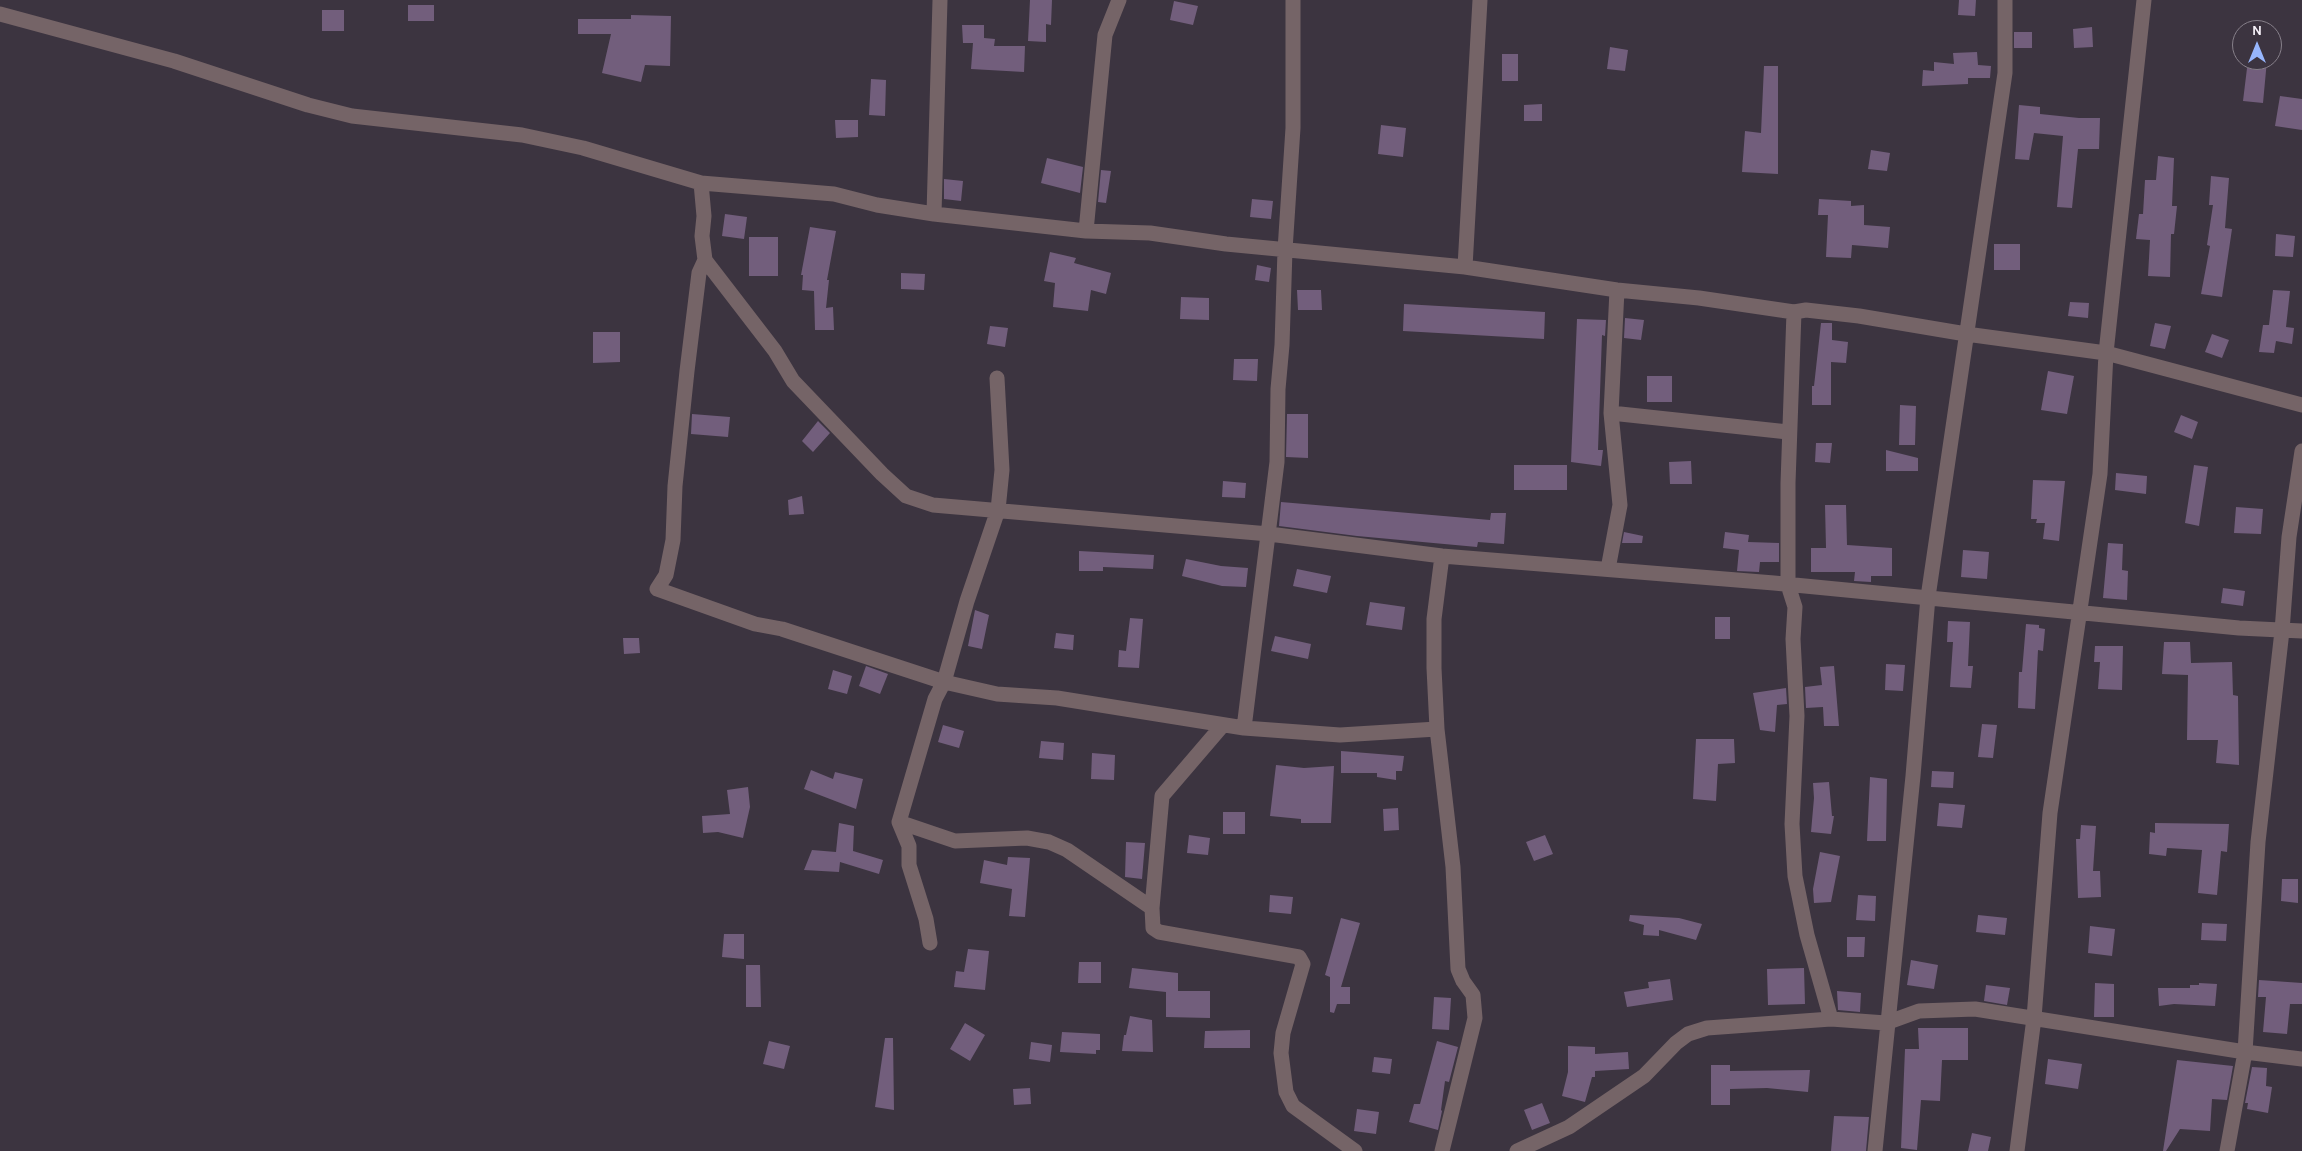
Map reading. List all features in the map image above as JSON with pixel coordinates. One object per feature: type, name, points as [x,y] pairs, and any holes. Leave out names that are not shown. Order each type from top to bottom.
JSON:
[{"type":"street","points":[[934,214],[940,0]]},
{"type":"street","points":[[1086,231],[1105,35],[1118,0]]},
{"type":"street","points":[[1244,728],[1277,462],[1278,389],[1293,128],[1293,0]]},
{"type":"street","points":[[1465,267],[1480,0]]},
{"type":"street","points":[[1875,1151],[1886,1023],[1912,786],[1928,597],[2005,73],[2005,0]]},
{"type":"street","points":[[2017,1151],[2034,1018],[2050,813],[2100,474],[2106,353],[2144,0]]},
{"type":"street","points":[[0,14],[174,61],[308,105],[343,114],[387,121],[522,135],[583,148],[701,183],[834,194],[877,205],[934,214],[1086,231],[1150,233],[1285,250],[1465,267],[1617,290],[1699,298],[1794,312],[1806,310],[1859,316],[1966,334],[2106,353],[2302,405]]},
{"type":"street","points":[[701,183],[704,216],[702,236],[705,260],[775,351],[793,381],[882,474],[906,496],[933,505],[1269,534],[1442,556],[1928,597],[2282,631],[2302,631]]},
{"type":"street","points":[[705,260],[699,273],[687,371],[675,486],[673,540],[666,575],[657,589],[755,624],[782,629],[944,682],[997,694],[1057,698],[1222,726],[1244,728],[1340,735],[1437,729]]},
{"type":"street","points":[[1608,569],[1620,505],[1611,413],[1617,290]]},
{"type":"street","points":[[1794,312],[1788,432],[1788,585],[1795,607],[1793,639],[1797,716],[1792,824],[1795,876],[1807,935],[1831,1019]]},
{"type":"street","points":[[930,943],[926,919],[909,864],[909,846],[899,822],[935,699],[944,682],[967,601],[998,510],[1002,470],[997,378]]},
{"type":"street","points":[[1611,413],[1788,432]]},
{"type":"street","points":[[2226,1151],[2245,1052],[2258,842],[2282,631],[2289,537],[2302,451]]},
{"type":"street","points":[[1442,556],[1434,619],[1437,729],[1454,867],[1458,969],[1472,995],[1475,1018],[1442,1151]]},
{"type":"street","points":[[1222,726],[1162,796],[1152,908],[1153,928],[1159,932],[1299,956],[1303,964],[1283,1033],[1280,1053],[1286,1092],[1293,1106],[1355,1151]]},
{"type":"street","points":[[899,822],[955,841],[1026,838],[1049,842],[1067,850],[1152,908]]},
{"type":"street","points":[[1517,1151],[1569,1127],[1644,1076],[1676,1043],[1688,1034],[1707,1028],[1831,1019],[1886,1023],[1919,1011],[1974,1009],[2245,1052],[2302,1058]]},
{"type":"building","points":[[1030,0],[1052,0],[1051,25],[1046,24],[1046,42],[1028,41]]},
{"type":"building","points":[[1959,0],[1976,0],[1975,16],[1958,15]]},
{"type":"building","points":[[1174,1],[1198,6],[1193,25],[1170,20]]},
{"type":"building","points":[[408,5],[434,5],[434,21],[408,21]]},
{"type":"building","points":[[322,10],[344,10],[344,31],[322,31]]},
{"type":"building","points":[[631,15],[671,16],[670,66],[645,65],[641,82],[602,73],[611,34],[578,34],[578,19],[631,19]]},
{"type":"building","points":[[962,25],[984,25],[984,38],[995,39],[994,46],[1025,46],[1024,72],[971,69],[973,43],[963,43]]},
{"type":"building","points":[[2092,27],[2093,47],[2074,48],[2073,29]]},
{"type":"building","points":[[2014,32],[2032,32],[2032,48],[2014,48]]},
{"type":"building","points":[[1610,47],[1628,50],[1625,71],[1607,69]]},
{"type":"building","points":[[1977,52],[1978,65],[1991,66],[1990,78],[1968,78],[1968,84],[1922,86],[1923,70],[1934,71],[1934,62],[1954,64],[1953,53]]},
{"type":"building","points":[[1502,54],[1518,54],[1518,81],[1502,81]]},
{"type":"building","points":[[1764,66],[1778,66],[1778,174],[1742,172],[1745,131],[1761,133]]},
{"type":"building","points":[[2247,70],[2266,70],[2263,103],[2243,101]]},
{"type":"building","points":[[871,79],[886,80],[885,116],[869,115]]},
{"type":"building","points":[[2280,96],[2302,99],[2302,130],[2275,126]]},
{"type":"building","points":[[1542,104],[1542,121],[1524,121],[1524,105]]},
{"type":"building","points":[[2019,105],[2040,107],[2040,114],[2100,118],[2099,149],[2078,149],[2072,208],[2057,207],[2063,136],[2034,133],[2029,160],[2015,159]]},
{"type":"building","points":[[835,120],[858,120],[858,137],[836,138]]},
{"type":"building","points":[[1381,125],[1406,128],[1403,157],[1378,154]]},
{"type":"building","points":[[1871,150],[1890,153],[1887,171],[1868,169]]},
{"type":"building","points":[[2158,156],[2174,158],[2172,206],[2177,206],[2174,234],[2171,234],[2170,277],[2148,276],[2150,240],[2136,239],[2139,214],[2143,214],[2145,180],[2156,180]]},
{"type":"building","points":[[1047,158],[1083,167],[1080,193],[1041,183]]},
{"type":"building","points":[[1101,170],[1111,171],[1106,203],[1098,202]]},
{"type":"building","points":[[2211,176],[2229,178],[2225,228],[2232,229],[2222,297],[2201,294],[2210,246],[2207,245],[2213,205],[2209,205]]},
{"type":"building","points":[[944,179],[963,181],[961,201],[944,199]]},
{"type":"building","points":[[1252,199],[1273,201],[1271,219],[1250,217]]},
{"type":"building","points":[[1819,199],[1851,201],[1851,206],[1864,205],[1864,225],[1890,227],[1888,248],[1852,245],[1851,258],[1826,257],[1828,215],[1818,215]]},
{"type":"building","points":[[725,214],[747,217],[744,239],[722,236]]},
{"type":"building","points":[[810,227],[836,231],[827,280],[829,280],[826,308],[833,307],[834,330],[815,330],[814,291],[802,290],[803,275],[801,275]]},
{"type":"building","points":[[2276,234],[2295,236],[2293,257],[2275,256]]},
{"type":"building","points":[[749,237],[778,237],[778,276],[749,276]]},
{"type":"building","points":[[1994,244],[2020,244],[2020,270],[1994,270]]},
{"type":"building","points":[[1050,252],[1076,258],[1074,263],[1111,273],[1106,294],[1091,290],[1088,311],[1053,307],[1055,283],[1044,281]]},
{"type":"building","points":[[1257,265],[1271,268],[1269,282],[1255,280]]},
{"type":"building","points":[[901,273],[925,274],[924,290],[901,289]]},
{"type":"building","points":[[1297,290],[1321,290],[1322,310],[1298,310]]},
{"type":"building","points":[[2273,290],[2290,291],[2286,327],[2294,328],[2292,344],[2276,341],[2274,353],[2259,352],[2263,325],[2269,325]]},
{"type":"building","points":[[1181,297],[1209,298],[1209,320],[1180,319]]},
{"type":"building","points":[[2070,302],[2089,303],[2088,318],[2068,316]]},
{"type":"building","points":[[1404,304],[1545,312],[1544,339],[1403,331]]},
{"type":"building","points":[[1625,318],[1644,320],[1641,340],[1624,338]]},
{"type":"building","points":[[1577,319],[1606,320],[1605,336],[1602,335],[1598,450],[1603,450],[1601,466],[1571,462]]},
{"type":"building","points":[[1821,323],[1832,323],[1832,340],[1848,342],[1846,363],[1831,362],[1831,405],[1812,405],[1812,386],[1814,386]]},
{"type":"building","points":[[2155,323],[2171,326],[2165,349],[2150,346]]},
{"type":"building","points":[[990,326],[1008,328],[1005,347],[987,344]]},
{"type":"building","points":[[593,332],[620,332],[620,362],[593,363]]},
{"type":"building","points":[[2212,334],[2229,340],[2222,358],[2205,352]]},
{"type":"building","points":[[1234,359],[1258,359],[1257,381],[1233,380]]},
{"type":"building","points":[[2048,371],[2074,376],[2067,414],[2041,410]]},
{"type":"building","points":[[1647,376],[1672,376],[1672,402],[1647,402]]},
{"type":"building","points":[[1900,405],[1916,406],[1915,445],[1899,445]]},
{"type":"building","points":[[692,414],[730,417],[728,437],[691,434]]},
{"type":"building","points":[[1287,414],[1308,414],[1308,458],[1286,457]]},
{"type":"building","points":[[2181,415],[2198,422],[2192,439],[2174,432]]},
{"type":"building","points":[[818,421],[830,433],[813,452],[802,441]]},
{"type":"building","points":[[1816,443],[1832,443],[1830,463],[1815,462]]},
{"type":"building","points":[[1886,450],[1918,458],[1918,471],[1886,471]]},
{"type":"building","points":[[1691,461],[1692,484],[1670,484],[1669,462]]},
{"type":"building","points":[[1514,465],[1567,465],[1567,490],[1514,490]]},
{"type":"building","points":[[2194,465],[2208,467],[2199,526],[2185,523]]},
{"type":"building","points":[[2116,473],[2147,476],[2146,494],[2115,490]]},
{"type":"building","points":[[2033,480],[2065,481],[2059,541],[2043,539],[2045,523],[2036,523],[2037,519],[2031,519]]},
{"type":"building","points":[[1223,481],[1246,483],[1245,498],[1222,497]]},
{"type":"building","points":[[802,496],[804,514],[789,515],[788,500]]},
{"type":"building","points":[[1281,502],[1490,520],[1491,513],[1506,513],[1504,544],[1478,542],[1477,547],[1357,536],[1279,526]]},
{"type":"building","points":[[1825,505],[1846,505],[1847,545],[1892,548],[1892,576],[1871,576],[1871,582],[1854,581],[1855,572],[1811,572],[1811,548],[1826,548]]},
{"type":"building","points":[[2236,507],[2263,509],[2261,534],[2234,533]]},
{"type":"building","points":[[1624,532],[1643,536],[1642,543],[1622,543]]},
{"type":"building","points":[[1725,532],[1749,535],[1748,542],[1779,543],[1779,562],[1760,562],[1759,572],[1737,571],[1739,550],[1723,548]]},
{"type":"building","points":[[2108,543],[2123,544],[2122,570],[2128,571],[2127,600],[2103,598]]},
{"type":"building","points":[[1963,550],[1989,552],[1987,579],[1961,577]]},
{"type":"building","points":[[1079,551],[1154,555],[1153,569],[1103,567],[1103,571],[1079,571]]},
{"type":"building","points":[[1186,559],[1221,566],[1248,568],[1246,587],[1222,586],[1182,576]]},
{"type":"building","points":[[1297,569],[1331,576],[1327,593],[1293,586]]},
{"type":"building","points":[[2223,588],[2245,591],[2243,606],[2221,603]]},
{"type":"building","points":[[1370,602],[1405,607],[1402,630],[1366,625]]},
{"type":"building","points":[[975,610],[989,615],[982,649],[968,646]]},
{"type":"building","points":[[1715,617],[1730,617],[1730,639],[1715,639]]},
{"type":"building","points":[[1130,618],[1143,619],[1139,668],[1118,667],[1119,650],[1126,651]]},
{"type":"building","points":[[1948,621],[1970,622],[1968,666],[1973,666],[1971,688],[1950,687],[1953,642],[1947,642]]},
{"type":"building","points":[[2026,624],[2039,625],[2039,628],[2045,629],[2043,651],[2038,650],[2035,709],[2018,708],[2019,672],[2022,672]]},
{"type":"building","points":[[1056,633],[1074,635],[1073,650],[1054,648]]},
{"type":"building","points":[[1275,636],[1311,644],[1308,659],[1271,651]]},
{"type":"building","points":[[623,638],[639,638],[640,653],[624,654]]},
{"type":"building","points":[[2164,642],[2190,642],[2191,663],[2232,662],[2233,695],[2238,696],[2239,765],[2216,763],[2218,740],[2187,740],[2188,675],[2162,674]]},
{"type":"building","points":[[2095,646],[2123,646],[2122,690],[2098,689],[2100,662],[2094,662]]},
{"type":"building","points":[[1886,664],[1905,665],[1903,691],[1885,690]]},
{"type":"building","points":[[866,666],[888,674],[880,694],[859,686]]},
{"type":"building","points":[[1834,666],[1839,726],[1824,726],[1823,707],[1806,708],[1805,687],[1822,685],[1820,667]]},
{"type":"building","points":[[833,670],[852,676],[847,694],[828,689]]},
{"type":"building","points":[[1786,688],[1787,704],[1777,705],[1775,732],[1760,730],[1753,693]]},
{"type":"building","points":[[1982,724],[1997,725],[1993,758],[1978,757]]},
{"type":"building","points":[[943,725],[964,731],[959,748],[938,742]]},
{"type":"building","points":[[1696,739],[1734,739],[1735,763],[1718,764],[1716,801],[1693,799]]},
{"type":"building","points":[[1041,741],[1064,743],[1063,760],[1039,758]]},
{"type":"building","points":[[1341,751],[1404,756],[1402,771],[1396,771],[1396,780],[1377,777],[1377,773],[1341,773]]},
{"type":"building","points":[[1092,753],[1115,755],[1114,780],[1091,779]]},
{"type":"building","points":[[1276,765],[1304,768],[1334,766],[1331,823],[1301,823],[1301,819],[1270,816]]},
{"type":"building","points":[[811,770],[833,779],[835,772],[863,779],[856,809],[804,789]]},
{"type":"building","points":[[1932,771],[1954,772],[1953,788],[1931,787]]},
{"type":"building","points":[[1870,777],[1887,779],[1886,841],[1867,841]]},
{"type":"building","points":[[1829,782],[1832,816],[1834,816],[1831,834],[1811,832],[1814,798],[1813,783]]},
{"type":"building","points":[[748,787],[750,807],[743,838],[718,832],[703,833],[702,816],[730,814],[727,790]]},
{"type":"building","points":[[1939,803],[1965,805],[1962,828],[1937,826]]},
{"type":"building","points":[[1398,808],[1399,830],[1384,831],[1383,809]]},
{"type":"building","points":[[1223,812],[1245,812],[1245,834],[1223,834]]},
{"type":"building","points":[[839,823],[854,826],[853,851],[883,860],[879,874],[840,862],[839,872],[804,870],[812,850],[836,852]]},
{"type":"building","points":[[2155,823],[2229,824],[2227,852],[2221,851],[2217,895],[2198,893],[2202,850],[2167,848],[2166,856],[2149,854],[2150,832],[2155,833]]},
{"type":"building","points":[[2081,825],[2096,826],[2093,871],[2100,871],[2101,897],[2078,898],[2076,839],[2080,839]]},
{"type":"building","points":[[1189,835],[1210,838],[1208,855],[1187,853]]},
{"type":"building","points":[[1545,835],[1553,854],[1534,861],[1526,842]]},
{"type":"building","points":[[1126,842],[1145,843],[1142,879],[1125,877]]},
{"type":"building","points":[[1820,852],[1840,856],[1831,902],[1814,903],[1813,889]]},
{"type":"building","points":[[1008,857],[1030,858],[1025,917],[1009,916],[1012,889],[980,883],[984,860],[1007,865]]},
{"type":"building","points":[[2282,879],[2298,879],[2298,903],[2281,901]]},
{"type":"building","points":[[1270,895],[1293,897],[1291,914],[1269,912]]},
{"type":"building","points":[[1858,895],[1876,896],[1875,921],[1856,920]]},
{"type":"building","points":[[1630,915],[1679,918],[1702,924],[1696,940],[1659,930],[1659,936],[1643,935],[1644,925],[1629,921]]},
{"type":"building","points":[[1978,915],[2007,918],[2005,935],[1976,932]]},
{"type":"building","points":[[1341,918],[1360,923],[1341,987],[1350,987],[1350,1004],[1337,1004],[1334,1013],[1330,1012],[1330,977],[1325,975]]},
{"type":"building","points":[[2202,923],[2227,924],[2226,941],[2201,940]]},
{"type":"building","points":[[2090,926],[2115,929],[2112,956],[2088,953]]},
{"type":"building","points":[[724,934],[744,934],[744,959],[722,957]]},
{"type":"building","points":[[1847,937],[1865,937],[1864,957],[1847,957]]},
{"type":"building","points":[[968,949],[989,951],[985,990],[954,987],[956,971],[964,972]]},
{"type":"building","points":[[1911,960],[1938,965],[1934,989],[1907,985]]},
{"type":"building","points":[[1079,962],[1101,962],[1101,983],[1078,983]]},
{"type":"building","points":[[746,965],[760,965],[761,1007],[746,1007]]},
{"type":"building","points":[[1132,968],[1178,973],[1178,991],[1210,991],[1210,1018],[1166,1017],[1166,992],[1129,988]]},
{"type":"building","points":[[1804,968],[1805,1004],[1768,1005],[1767,969]]},
{"type":"building","points":[[1670,979],[1673,1000],[1627,1007],[1624,992],[1649,988],[1648,982]]},
{"type":"building","points":[[2259,980],[2302,983],[2302,1004],[2290,1004],[2287,1034],[2263,1032],[2266,997],[2258,997]]},
{"type":"building","points":[[2095,983],[2114,984],[2114,1017],[2094,1017]]},
{"type":"building","points":[[2199,983],[2217,984],[2215,1006],[2174,1004],[2159,1006],[2158,988],[2190,988],[2190,985],[2199,985]]},
{"type":"building","points":[[1986,985],[2010,988],[2007,1005],[1984,1001]]},
{"type":"building","points":[[1837,991],[1861,993],[1860,1012],[1838,1010]]},
{"type":"building","points":[[1434,997],[1451,998],[1449,1030],[1432,1029]]},
{"type":"building","points":[[1130,1016],[1152,1020],[1153,1052],[1122,1051],[1124,1035],[1126,1035]]},
{"type":"building","points":[[965,1023],[985,1035],[970,1061],[950,1049]]},
{"type":"building","points":[[1918,1028],[1968,1028],[1968,1060],[1942,1060],[1940,1101],[1921,1100],[1917,1150],[1901,1148],[1905,1049],[1919,1049]]},
{"type":"building","points":[[1250,1030],[1250,1048],[1204,1048],[1205,1031]]},
{"type":"building","points":[[1062,1032],[1100,1034],[1100,1050],[1096,1050],[1096,1054],[1060,1052]]},
{"type":"building","points":[[885,1038],[893,1038],[894,1110],[875,1107]]},
{"type":"building","points":[[769,1041],[790,1046],[784,1069],[763,1064]]},
{"type":"building","points":[[1437,1041],[1458,1047],[1449,1082],[1445,1081],[1438,1130],[1409,1122],[1414,1104],[1420,1104]]},
{"type":"building","points":[[1031,1042],[1052,1045],[1050,1062],[1029,1059]]},
{"type":"building","points":[[1568,1046],[1595,1047],[1595,1054],[1628,1052],[1629,1069],[1595,1071],[1595,1077],[1592,1077],[1585,1102],[1562,1096],[1568,1072]]},
{"type":"building","points":[[1374,1057],[1392,1059],[1390,1074],[1372,1072]]},
{"type":"building","points":[[2048,1059],[2082,1064],[2078,1089],[2045,1084]]},
{"type":"building","points":[[2177,1060],[2233,1066],[2227,1100],[2212,1099],[2210,1131],[2180,1129],[2166,1151],[2163,1151]]},
{"type":"building","points":[[1711,1065],[1730,1065],[1730,1071],[1810,1070],[1808,1092],[1767,1088],[1730,1089],[1730,1105],[1711,1105]]},
{"type":"building","points":[[2252,1067],[2267,1068],[2266,1086],[2272,1087],[2268,1113],[2247,1109],[2248,1103],[2245,1103]]},
{"type":"building","points":[[1030,1088],[1031,1104],[1014,1105],[1013,1089]]},
{"type":"building","points":[[1542,1103],[1550,1123],[1532,1130],[1524,1110]]},
{"type":"building","points":[[1357,1109],[1379,1112],[1376,1134],[1354,1131]]},
{"type":"building","points":[[1834,1116],[1869,1117],[1866,1151],[1831,1151]]},
{"type":"building","points":[[1972,1133],[1991,1137],[1988,1151],[1968,1151]]}]
